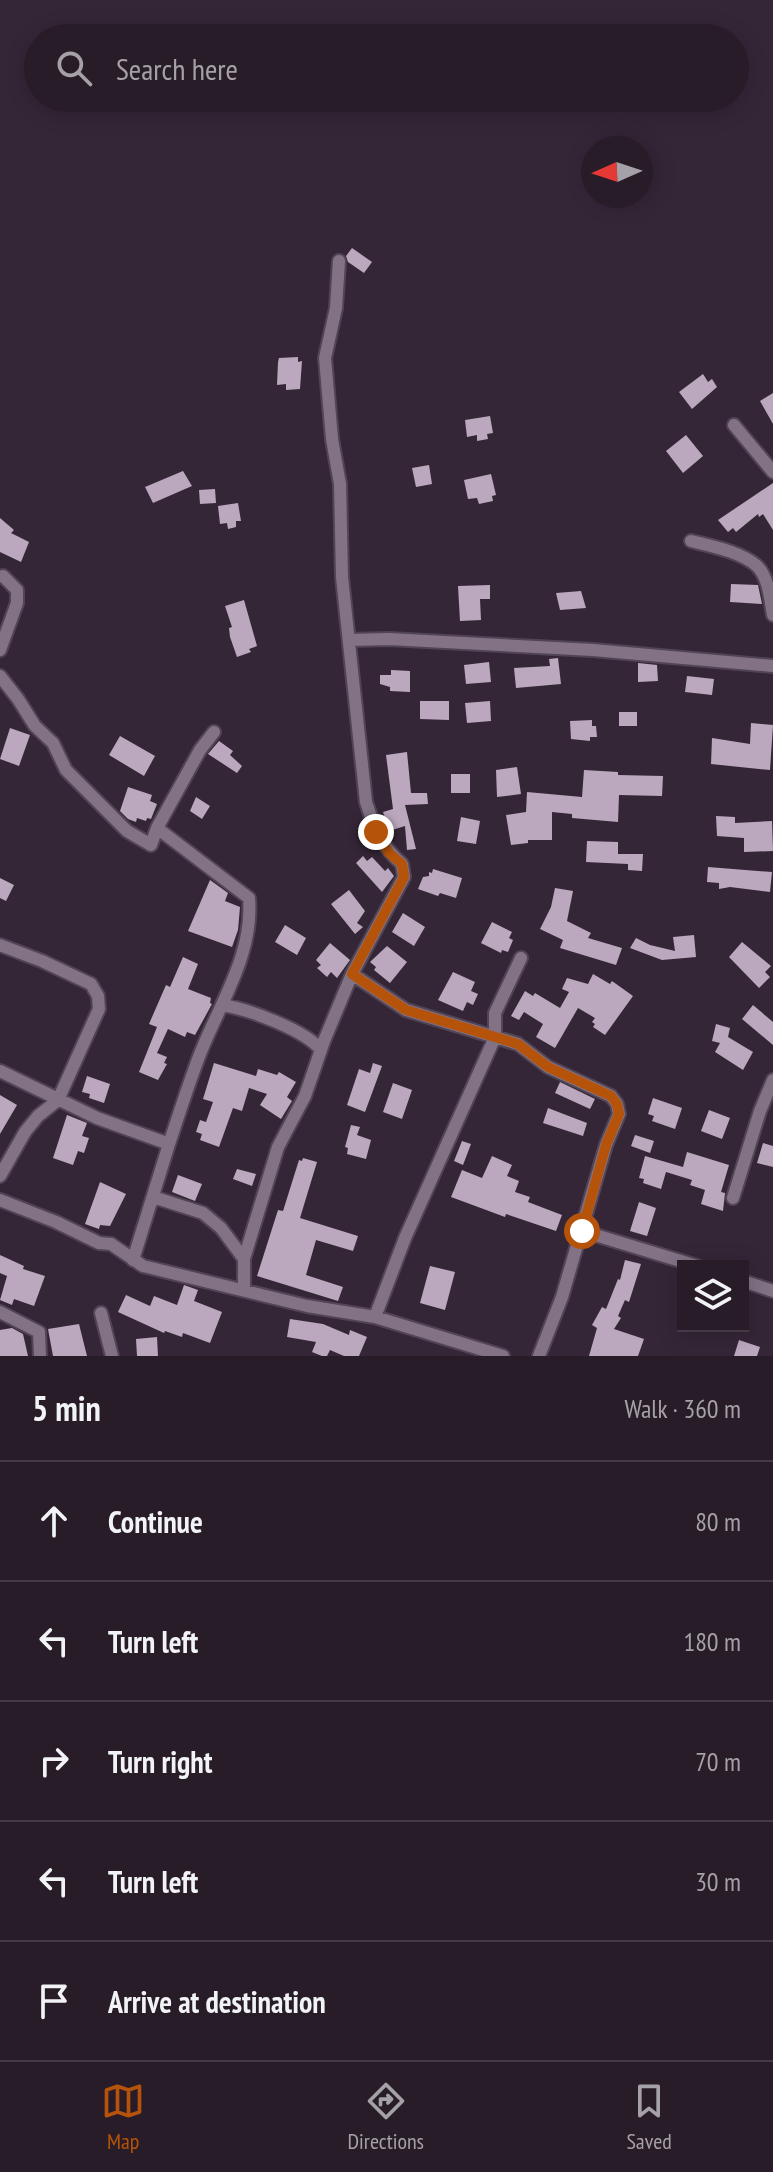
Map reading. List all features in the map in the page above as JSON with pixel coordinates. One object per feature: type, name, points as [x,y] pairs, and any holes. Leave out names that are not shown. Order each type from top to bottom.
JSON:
[{"type":"street","points":[[244,1289],[244,1259],[278,1147],[305,1096],[352,974],[404,877],[402,864],[389,853],[376,832],[366,802],[342,577],[340,484],[332,439],[325,358],[336,308],[339,261]]},
{"type":"street","points":[[734,425],[773,472]]},
{"type":"street","points":[[691,541],[736,555],[757,566],[768,585],[773,615]]},
{"type":"street","points":[[0,650],[17,603],[17,590],[3,576]]},
{"type":"street","points":[[349,640],[389,639],[593,650],[773,666]]},
{"type":"street","points":[[0,676],[35,726],[53,743],[66,770],[127,831],[151,845],[157,828],[200,750],[214,732]]},
{"type":"street","points":[[133,1260],[141,1227],[197,1060],[245,945],[250,915],[249,898],[157,828]]},
{"type":"street","points":[[0,945],[91,984],[98,996],[99,1009],[58,1100],[38,1116],[25,1132],[0,1176]]},
{"type":"street","points":[[375,1317],[411,1225],[495,1037],[495,1013],[521,958]]},
{"type":"street","points":[[352,974],[406,1010],[518,1044],[548,1067],[611,1096],[617,1104],[619,1114],[606,1145],[562,1297],[539,1356]]},
{"type":"street","points":[[222,1005],[243,1008],[278,1023],[315,1042],[321,1050]]},
{"type":"street","points":[[0,1071],[97,1118],[169,1144]]},
{"type":"street","points":[[733,1198],[773,1080]]},
{"type":"street","points":[[153,1197],[203,1213],[221,1228],[244,1259]]},
{"type":"street","points":[[0,1200],[99,1243],[111,1244],[143,1266],[307,1306],[375,1317],[503,1356]]},
{"type":"street","points":[[582,1231],[677,1260]]},
{"type":"street","points":[[749,1283],[773,1291]]},
{"type":"street","points":[[0,1312],[39,1332],[40,1356]]},
{"type":"street","points":[[101,1313],[112,1356]]},
{"type":"building","points":[[352,248],[372,262],[364,273],[348,262],[346,256]]},
{"type":"building","points":[[298,357],[298,362],[302,361],[300,389],[286,390],[286,384],[277,385],[279,358]]},
{"type":"building","points":[[703,374],[708,382],[712,379],[717,387],[692,409],[679,392]]},
{"type":"building","points":[[773,393],[773,424],[760,401]]},
{"type":"building","points":[[490,416],[493,433],[487,434],[488,439],[477,441],[477,435],[467,437],[465,420]]},
{"type":"building","points":[[686,435],[703,456],[683,473],[666,451]]},
{"type":"building","points":[[429,465],[432,484],[416,487],[412,468]]},
{"type":"building","points":[[183,471],[192,486],[153,503],[145,487]]},
{"type":"building","points":[[491,474],[496,495],[492,496],[493,501],[479,504],[477,498],[468,499],[464,480]]},
{"type":"building","points":[[773,483],[773,530],[763,514],[759,517],[758,514],[736,532],[733,528],[728,532],[718,520]]},
{"type":"building","points":[[215,489],[216,503],[200,504],[199,490]]},
{"type":"building","points":[[238,503],[241,521],[236,521],[236,527],[228,529],[227,523],[220,524],[218,506]]},
{"type":"building","points":[[0,518],[14,530],[11,533],[29,542],[21,562],[0,552]]},
{"type":"building","points":[[731,584],[758,585],[762,604],[730,602]]},
{"type":"building","points":[[490,585],[490,599],[480,599],[481,620],[460,621],[458,586]]},
{"type":"building","points":[[581,591],[586,608],[560,610],[556,593]]},
{"type":"building","points":[[244,600],[257,646],[237,657],[225,606]]},
{"type":"building","points":[[558,658],[561,684],[516,688],[514,668],[550,666],[549,659]]},
{"type":"building","points":[[489,662],[491,682],[466,684],[464,665]]},
{"type":"building","points":[[638,663],[657,665],[658,681],[638,682]]},
{"type":"building","points":[[391,670],[410,671],[410,692],[390,691],[390,687],[380,684],[380,675],[391,675]]},
{"type":"building","points":[[687,676],[714,679],[712,695],[685,692]]},
{"type":"building","points":[[420,701],[449,701],[449,720],[420,719]]},
{"type":"building","points":[[490,701],[491,721],[467,723],[465,703]]},
{"type":"building","points":[[619,712],[637,712],[637,726],[619,726]]},
{"type":"building","points":[[592,720],[597,737],[590,737],[590,741],[571,739],[570,721]]},
{"type":"building","points":[[751,723],[773,725],[770,770],[711,764],[712,738],[750,744]]},
{"type":"building","points":[[10,728],[30,735],[19,766],[0,759]]},
{"type":"building","points":[[120,736],[155,756],[144,776],[109,755]]},
{"type":"building","points":[[219,741],[233,751],[230,755],[242,766],[237,773],[208,754]]},
{"type":"building","points":[[407,752],[411,793],[427,793],[428,804],[405,805],[416,849],[407,850],[405,826],[389,831],[383,812],[393,809],[386,755]]},
{"type":"building","points":[[517,767],[521,794],[497,797],[496,770]]},
{"type":"building","points":[[584,770],[618,772],[618,775],[663,776],[662,796],[619,795],[618,822],[572,818],[572,814],[552,812],[552,840],[528,840],[528,843],[511,845],[506,815],[526,812],[527,792],[582,797]]},
{"type":"building","points":[[451,774],[470,774],[470,793],[451,793]]},
{"type":"building","points":[[128,787],[152,795],[150,801],[157,804],[151,819],[137,818],[136,822],[120,811]]},
{"type":"building","points":[[196,797],[210,806],[202,819],[190,811]]},
{"type":"building","points":[[716,816],[735,817],[735,823],[772,821],[773,851],[744,852],[744,838],[717,836]]},
{"type":"building","points":[[461,817],[480,821],[476,844],[457,841]]},
{"type":"building","points":[[587,841],[618,842],[618,854],[643,854],[642,871],[628,870],[628,864],[586,862]]},
{"type":"building","points":[[363,856],[367,861],[372,857],[394,876],[382,892],[356,863]]},
{"type":"building","points":[[708,867],[772,872],[770,892],[730,887],[719,889],[719,883],[707,882]]},
{"type":"building","points":[[433,869],[462,878],[456,898],[418,889],[423,877],[429,876]]},
{"type":"building","points":[[0,878],[14,885],[6,901],[0,898]]},
{"type":"building","points":[[210,880],[228,893],[225,901],[240,907],[238,930],[232,947],[188,931]]},
{"type":"building","points":[[555,888],[573,891],[567,921],[591,933],[588,938],[622,948],[616,965],[560,948],[563,940],[540,929],[551,907]]},
{"type":"building","points":[[349,890],[365,911],[357,923],[363,927],[355,934],[331,904]]},
{"type":"building","points":[[403,913],[425,927],[414,946],[392,932]]},
{"type":"building","points":[[492,922],[512,932],[509,938],[513,940],[508,952],[502,950],[501,953],[481,943]]},
{"type":"building","points":[[285,925],[306,938],[297,955],[275,942]]},
{"type":"building","points":[[694,935],[696,957],[662,960],[630,948],[636,938],[675,951],[673,937]]},
{"type":"building","points":[[742,942],[771,966],[765,972],[770,977],[759,988],[729,957]]},
{"type":"building","points":[[330,943],[350,960],[337,978],[331,972],[327,977],[317,968],[321,965],[316,960]]},
{"type":"building","points":[[387,946],[407,962],[390,983],[374,970],[376,967],[370,962]]},
{"type":"building","points":[[183,957],[198,964],[188,989],[211,998],[212,1004],[195,1035],[187,1032],[185,1037],[168,1029],[157,1053],[167,1057],[164,1063],[167,1064],[158,1080],[139,1072],[157,1027],[149,1024],[166,985],[170,987]]},
{"type":"building","points":[[453,972],[475,982],[471,991],[478,994],[473,1005],[467,1002],[463,1011],[438,1000]]},
{"type":"building","points":[[593,974],[610,984],[612,981],[633,996],[605,1035],[593,1027],[595,1018],[578,1008],[555,1048],[536,1037],[543,1024],[524,1012],[519,1020],[511,1016],[525,991],[533,996],[535,993],[560,1008],[569,992],[562,989],[567,978],[588,984]]},
{"type":"building","points":[[753,1005],[773,1022],[773,1045],[742,1019]]},
{"type":"building","points":[[716,1024],[730,1028],[728,1037],[753,1052],[743,1070],[715,1052],[720,1043],[712,1041]]},
{"type":"building","points":[[214,1063],[256,1076],[258,1069],[277,1075],[279,1072],[296,1082],[287,1097],[292,1101],[281,1119],[260,1105],[267,1094],[249,1088],[242,1111],[233,1108],[219,1147],[200,1140],[202,1134],[196,1132],[200,1120],[206,1122],[213,1102],[203,1099]]},
{"type":"building","points":[[373,1063],[382,1066],[365,1112],[347,1105],[359,1069],[370,1073]]},
{"type":"building","points":[[87,1076],[110,1084],[104,1103],[82,1092]]},
{"type":"building","points":[[560,1082],[595,1099],[590,1109],[555,1093]]},
{"type":"building","points":[[393,1083],[412,1090],[402,1119],[383,1112]]},
{"type":"building","points":[[0,1095],[17,1105],[0,1134]]},
{"type":"building","points":[[653,1098],[682,1108],[675,1129],[652,1121],[654,1116],[648,1114]]},
{"type":"building","points":[[548,1108],[587,1123],[583,1136],[543,1123]]},
{"type":"building","points":[[709,1110],[730,1118],[722,1139],[701,1131]]},
{"type":"building","points":[[67,1115],[87,1123],[82,1136],[89,1138],[84,1153],[78,1151],[73,1165],[53,1158]]},
{"type":"building","points":[[351,1125],[360,1127],[357,1135],[371,1140],[366,1159],[347,1154],[348,1148],[345,1147]]},
{"type":"building","points":[[635,1135],[654,1141],[650,1153],[631,1146]]},
{"type":"building","points":[[462,1141],[471,1144],[463,1165],[454,1161]]},
{"type":"building","points":[[763,1143],[773,1146],[773,1167],[757,1163]]},
{"type":"building","points":[[687,1152],[729,1165],[721,1192],[725,1193],[723,1211],[701,1204],[705,1190],[690,1185],[692,1180],[666,1172],[661,1189],[643,1183],[644,1179],[639,1178],[645,1156],[683,1167]]},
{"type":"building","points":[[492,1156],[512,1165],[507,1176],[519,1181],[515,1192],[530,1197],[528,1202],[562,1215],[556,1231],[451,1197],[462,1170],[482,1178]]},
{"type":"building","points":[[303,1158],[317,1162],[300,1218],[358,1236],[353,1251],[316,1240],[306,1275],[343,1287],[338,1301],[257,1276],[278,1210],[283,1211],[299,1160]]},
{"type":"building","points":[[237,1169],[256,1174],[252,1186],[233,1179]]},
{"type":"building","points":[[178,1175],[202,1184],[195,1201],[172,1192]]},
{"type":"building","points":[[100,1182],[126,1194],[110,1226],[100,1225],[99,1229],[85,1224]]},
{"type":"building","points":[[639,1202],[656,1208],[647,1236],[630,1231]]},
{"type":"building","points":[[0,1255],[24,1266],[23,1269],[45,1276],[34,1306],[14,1299],[12,1305],[0,1300],[7,1276],[0,1273]]},
{"type":"building","points":[[625,1260],[641,1264],[629,1302],[625,1300],[618,1316],[621,1318],[614,1329],[644,1339],[638,1356],[589,1356],[597,1328],[592,1325],[602,1307],[606,1309],[620,1280]]},
{"type":"building","points":[[430,1266],[455,1272],[445,1310],[420,1303]]},
{"type":"building","points":[[184,1285],[198,1290],[194,1301],[222,1312],[210,1343],[183,1333],[182,1337],[164,1333],[118,1312],[126,1295],[150,1306],[154,1296],[177,1305]]},
{"type":"building","points":[[290,1319],[323,1324],[349,1335],[350,1330],[367,1337],[359,1356],[344,1356],[330,1350],[327,1356],[322,1356],[312,1352],[316,1342],[287,1337]]},
{"type":"building","points":[[79,1324],[87,1356],[53,1356],[48,1329]]},
{"type":"building","points":[[12,1328],[23,1334],[28,1356],[0,1356],[0,1330]]},
{"type":"building","points":[[157,1337],[158,1356],[137,1356],[136,1339]]},
{"type":"building","points":[[739,1340],[760,1347],[757,1356],[734,1356]]},
{"type":"route","points":[[376,832],[389,853],[402,864],[404,877],[352,974],[406,1010],[518,1044],[548,1067],[611,1096],[617,1104],[619,1114],[606,1145],[582,1231]]}]
